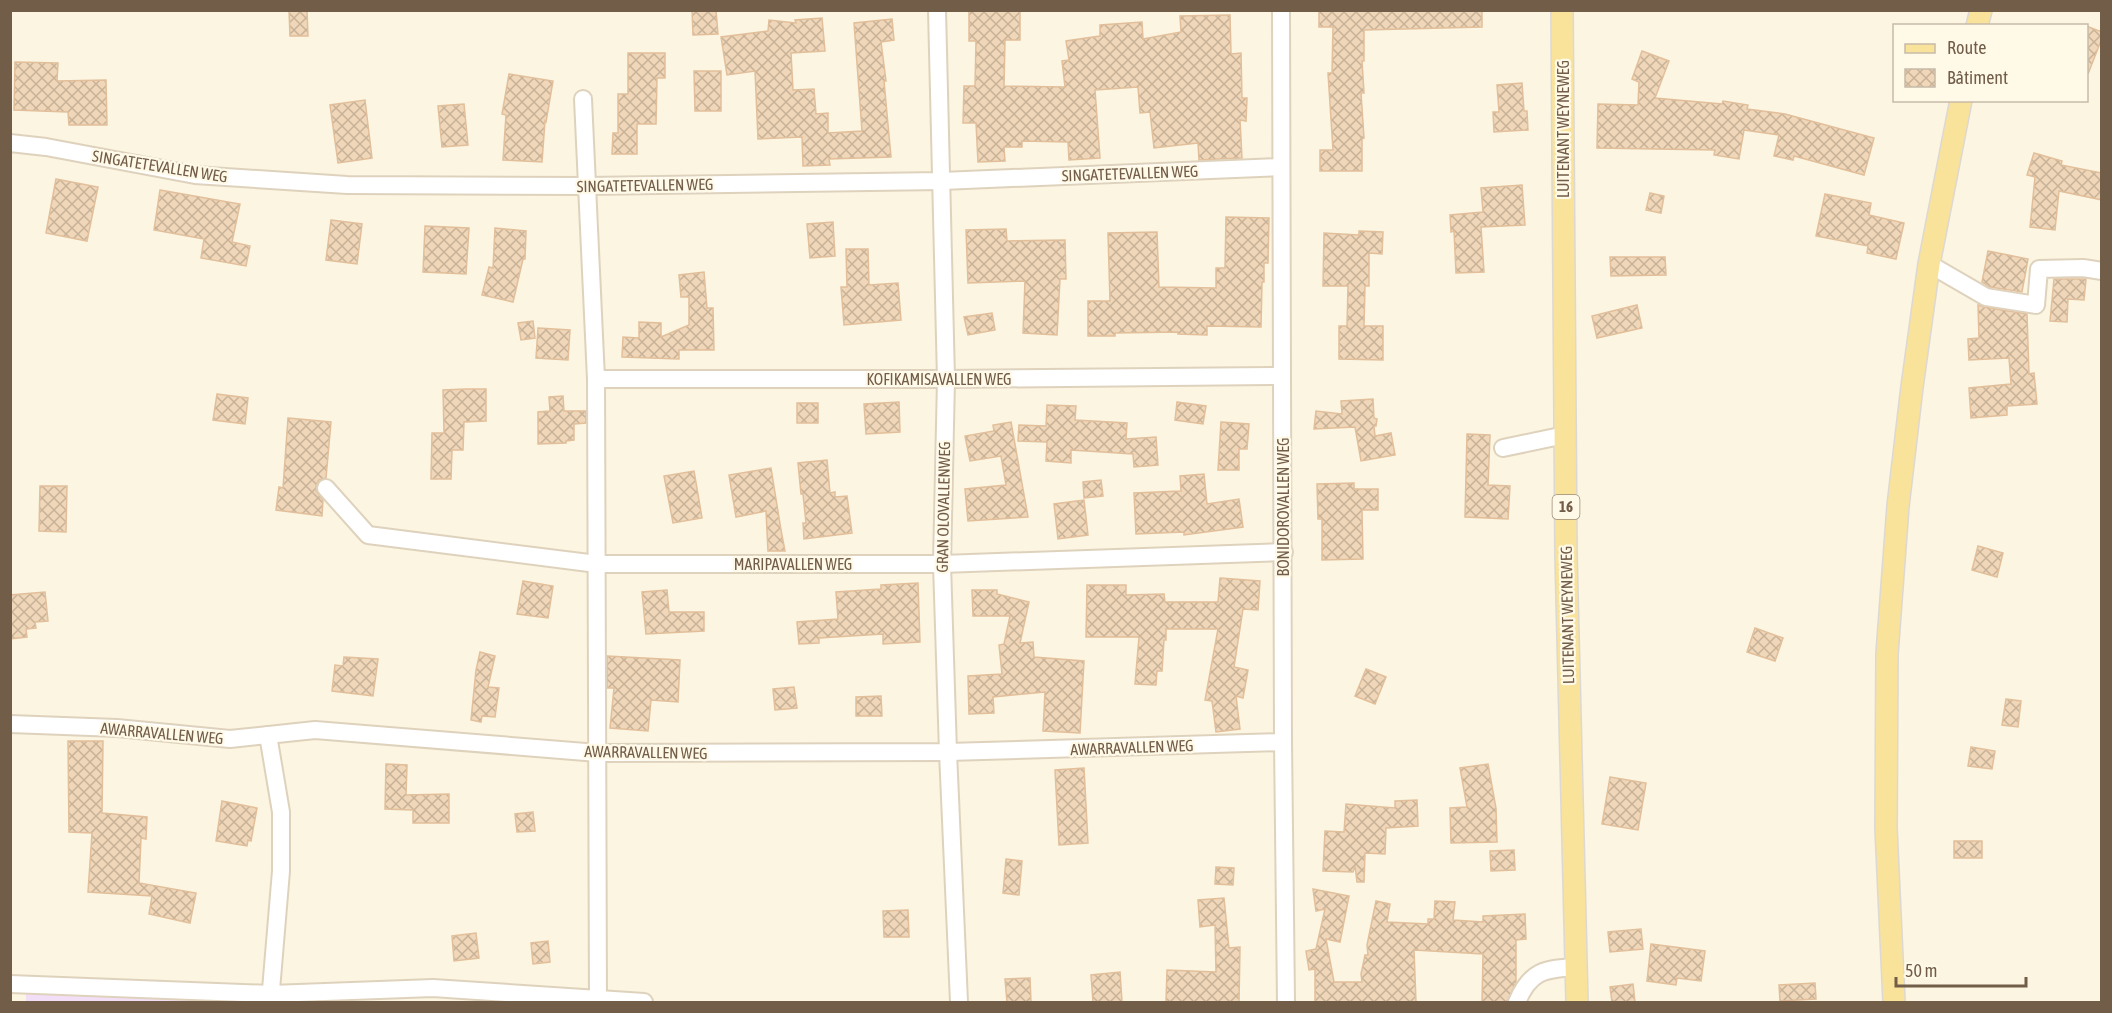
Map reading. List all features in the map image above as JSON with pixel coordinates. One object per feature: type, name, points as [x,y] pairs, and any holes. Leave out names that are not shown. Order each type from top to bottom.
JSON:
[{"type":"main road","name":"LUITENANT WEYNEWEG","points":[[1562,10],[1565,435],[1577,1002]]},
{"type":"main road","points":[[1894,1002],[1886,828],[1887,654],[1898,506],[1929,264],[1961,102]]},
{"type":"street","name":"GRAN OLOVALLENWEG","points":[[937,10],[946,379],[942,564],[959,1002]]},
{"type":"street","name":"BONIDOROVALLEN WEG","points":[[1281,10],[1286,1002]]},
{"type":"street","points":[[583,99],[596,379],[598,1000]]},
{"type":"street","name":"SINGATETEVALLEN WEG","points":[[10,143],[46,147],[195,175],[348,185],[587,186],[942,181],[1281,166]]},
{"type":"street","points":[[1929,264],[1986,297],[2036,304],[2039,270],[2084,268],[2102,271]]},
{"type":"street","name":"KOFIKAMISAVALLEN WEG","points":[[596,379],[1282,376]]},
{"type":"street","points":[[1503,448],[1565,435]]},
{"type":"street","name":"MARIPAVALLEN WEG","points":[[326,488],[368,535],[597,564],[942,564],[1284,552]]},
{"type":"street","name":"AWARRAVALLEN WEG","points":[[10,724],[117,728],[230,740],[315,730],[598,753],[948,752],[1283,742]]},
{"type":"street","points":[[268,735],[281,812],[281,871],[271,998]]},
{"type":"street","points":[[1517,1002],[1536,975],[1550,969],[1575,967]]},
{"type":"street","points":[[10,984],[271,998],[433,988],[644,1002]]},
{"type":"shaded area","points":[[26,993],[236,1001],[236,1002],[26,1002]]},
{"type":"building","points":[[289,10],[307,10],[308,36],[290,36]]},
{"type":"building","points":[[692,10],[716,10],[718,34],[693,35]]},
{"type":"building","points":[[969,10],[1020,10],[1020,40],[1005,40],[1004,86],[1065,87],[1062,61],[1069,60],[1066,41],[1100,36],[1100,25],[1142,22],[1143,39],[1181,32],[1180,16],[1230,15],[1231,54],[1241,53],[1242,98],[1247,98],[1246,121],[1240,120],[1242,158],[1199,160],[1198,143],[1154,148],[1150,112],[1140,113],[1138,87],[1095,90],[1100,158],[1069,160],[1068,142],[1022,141],[1022,147],[1004,147],[1005,161],[978,162],[976,123],[963,123],[964,86],[975,86],[976,41],[969,41]]},
{"type":"building","points":[[1319,10],[1482,10],[1482,27],[1364,30],[1364,61],[1362,61],[1364,93],[1361,93],[1364,138],[1362,139],[1362,171],[1320,171],[1320,150],[1333,150],[1328,73],[1332,73],[1333,27],[1319,27]]},
{"type":"building","points":[[822,18],[825,51],[791,53],[793,90],[814,89],[816,114],[828,113],[828,133],[862,131],[854,23],[892,19],[894,40],[881,42],[891,157],[829,159],[830,165],[803,166],[802,137],[758,139],[755,71],[727,75],[721,37],[768,31],[769,20],[796,23],[795,20]]},
{"type":"building","points":[[2088,27],[2102,32],[2102,38],[2088,74]]},
{"type":"building","points":[[1642,51],[1669,61],[1655,98],[1722,104],[1723,101],[1748,105],[1747,109],[1785,114],[1874,138],[1864,175],[1794,156],[1793,160],[1774,156],[1779,135],[1744,130],[1739,159],[1714,155],[1715,150],[1597,148],[1598,104],[1638,105],[1639,82],[1632,79]]},
{"type":"building","points":[[628,53],[665,53],[665,78],[657,78],[656,124],[637,124],[637,154],[612,154],[613,133],[618,133],[618,94],[628,94]]},
{"type":"building","points":[[15,62],[58,63],[57,81],[106,80],[107,125],[69,125],[68,112],[14,110]]},
{"type":"building","points":[[694,71],[721,71],[721,111],[695,111]]},
{"type":"building","points":[[509,74],[553,81],[545,121],[542,162],[503,160],[506,115],[502,114]]},
{"type":"building","points":[[1522,83],[1528,130],[1494,132],[1493,112],[1499,112],[1497,85]]},
{"type":"building","points":[[365,100],[372,158],[338,163],[330,105]]},
{"type":"building","points":[[464,104],[468,145],[442,147],[438,106]]},
{"type":"building","points":[[2034,153],[2062,161],[2061,165],[2102,173],[2102,200],[2059,191],[2055,230],[2030,227],[2035,177],[2027,175]]},
{"type":"building","points":[[56,179],[98,187],[87,241],[46,233]]},
{"type":"building","points":[[1522,185],[1525,225],[1481,227],[1484,272],[1456,273],[1454,231],[1451,232],[1450,215],[1483,212],[1481,188]]},
{"type":"building","points":[[160,190],[240,204],[232,242],[250,246],[246,266],[201,258],[204,239],[154,230]]},
{"type":"building","points":[[1650,193],[1664,196],[1661,213],[1646,210]]},
{"type":"building","points":[[1825,194],[1871,203],[1869,215],[1904,223],[1896,259],[1867,253],[1868,246],[1816,236]]},
{"type":"building","points":[[1226,217],[1269,218],[1268,263],[1264,263],[1264,282],[1262,282],[1261,327],[1207,326],[1207,335],[1178,334],[1178,332],[1088,336],[1088,301],[1110,301],[1108,233],[1157,232],[1159,287],[1216,288],[1216,268],[1225,268]]},
{"type":"building","points":[[331,220],[362,224],[357,264],[326,260]]},
{"type":"building","points":[[833,222],[835,256],[810,258],[807,224]]},
{"type":"building","points":[[425,226],[469,228],[466,274],[423,272]]},
{"type":"building","points":[[495,228],[526,231],[525,259],[523,259],[513,302],[482,295],[489,267],[493,268]]},
{"type":"building","points":[[1006,229],[1007,241],[1065,240],[1066,279],[1060,279],[1057,335],[1023,333],[1025,281],[968,283],[966,230]]},
{"type":"building","points":[[1359,231],[1383,232],[1382,254],[1369,253],[1369,286],[1365,286],[1364,326],[1383,326],[1383,360],[1339,359],[1339,326],[1347,326],[1348,286],[1323,286],[1324,233],[1359,235]]},
{"type":"building","points":[[846,249],[868,249],[869,285],[898,283],[901,320],[844,325],[841,287],[847,287]]},
{"type":"building","points":[[1988,251],[2028,259],[2022,292],[1990,287],[1982,282]]},
{"type":"building","points":[[1610,257],[1665,257],[1666,275],[1611,276]]},
{"type":"building","points":[[704,272],[707,308],[713,308],[714,350],[679,350],[679,359],[622,357],[623,337],[639,338],[639,322],[661,323],[661,337],[689,325],[689,297],[681,297],[679,275]]},
{"type":"building","points":[[2054,279],[2086,279],[2084,300],[2068,299],[2067,322],[2050,321]]},
{"type":"building","points":[[1637,305],[1642,328],[1597,338],[1592,316]]},
{"type":"building","points":[[1978,305],[2027,314],[2029,374],[2034,373],[2037,404],[2007,406],[2007,415],[1971,418],[1969,388],[2011,384],[2009,358],[1969,360],[1968,339],[1979,338]]},
{"type":"building","points":[[992,313],[995,330],[968,335],[964,317]]},
{"type":"building","points":[[533,321],[535,338],[521,340],[518,323]]},
{"type":"building","points":[[538,328],[570,330],[568,360],[536,358]]},
{"type":"building","points":[[486,389],[486,421],[464,422],[463,450],[452,450],[451,479],[431,479],[432,433],[444,433],[443,390]]},
{"type":"building","points":[[217,394],[248,398],[245,424],[213,420]]},
{"type":"building","points":[[563,396],[564,411],[586,411],[586,423],[574,424],[574,440],[566,441],[566,443],[538,444],[538,412],[550,411],[549,397]]},
{"type":"building","points":[[1373,399],[1374,418],[1377,419],[1376,426],[1374,426],[1375,436],[1391,433],[1395,455],[1361,461],[1355,427],[1314,429],[1316,411],[1342,414],[1341,401]]},
{"type":"building","points":[[899,402],[900,432],[866,434],[864,404]]},
{"type":"building","points":[[1177,402],[1206,406],[1203,424],[1175,420]]},
{"type":"building","points":[[797,403],[818,403],[818,423],[797,423]]},
{"type":"building","points":[[1047,405],[1076,406],[1075,420],[1127,423],[1126,439],[1156,437],[1158,465],[1134,467],[1133,454],[1071,450],[1071,463],[1046,461],[1047,442],[1018,441],[1019,425],[1046,426]]},
{"type":"building","points":[[288,418],[331,422],[326,478],[319,480],[316,485],[316,491],[323,500],[322,516],[276,510],[279,487],[283,488]]},
{"type":"building","points":[[1011,422],[1028,517],[968,521],[965,489],[1006,485],[1001,456],[970,461],[965,436],[994,431],[993,425]]},
{"type":"building","points":[[1221,422],[1249,424],[1247,449],[1239,449],[1239,470],[1218,470]]},
{"type":"building","points":[[1467,434],[1490,435],[1488,485],[1510,486],[1508,519],[1465,517]]},
{"type":"building","points":[[827,460],[830,493],[835,492],[835,497],[847,496],[852,533],[804,539],[803,523],[806,523],[798,463]]},
{"type":"building","points":[[771,468],[785,551],[768,551],[766,511],[736,517],[729,475]]},
{"type":"building","points":[[694,471],[702,518],[673,523],[664,476]]},
{"type":"building","points":[[1204,474],[1207,504],[1239,499],[1243,527],[1184,535],[1184,532],[1136,534],[1134,493],[1181,491],[1180,476]]},
{"type":"building","points":[[1101,480],[1103,496],[1084,498],[1083,482]]},
{"type":"building","points":[[1354,483],[1354,489],[1378,489],[1378,510],[1362,510],[1363,559],[1322,560],[1322,519],[1318,519],[1317,484]]},
{"type":"building","points":[[40,486],[67,486],[66,532],[39,531]]},
{"type":"building","points":[[1084,500],[1088,535],[1058,539],[1054,504]]},
{"type":"building","points":[[1978,546],[2003,553],[1997,577],[1972,570]]},
{"type":"building","points":[[1220,578],[1260,581],[1258,610],[1243,609],[1234,667],[1248,670],[1243,698],[1236,696],[1240,729],[1216,732],[1212,701],[1205,700],[1218,629],[1166,629],[1162,671],[1157,671],[1156,685],[1135,684],[1139,637],[1086,637],[1087,585],[1126,585],[1126,595],[1164,594],[1165,602],[1218,602]]},
{"type":"building","points":[[523,581],[553,586],[548,618],[517,614]]},
{"type":"building","points":[[918,583],[920,642],[883,644],[883,634],[819,638],[819,643],[799,644],[797,622],[838,619],[836,592],[881,589],[881,585]]},
{"type":"building","points":[[667,590],[669,612],[704,612],[704,631],[646,634],[642,592]]},
{"type":"building","points":[[972,590],[997,590],[997,594],[1029,602],[1020,643],[1033,642],[1034,657],[1084,661],[1080,733],[1043,731],[1045,692],[993,697],[994,713],[969,714],[968,676],[1002,674],[999,645],[1004,644],[1010,616],[973,616]]},
{"type":"building","points":[[45,592],[48,621],[35,622],[36,628],[26,629],[27,637],[10,639],[10,595]]},
{"type":"building","points":[[1755,628],[1783,638],[1775,661],[1747,652]]},
{"type":"building","points":[[480,652],[495,656],[488,687],[499,688],[495,717],[482,716],[481,722],[471,720]]},
{"type":"building","points":[[607,656],[680,660],[678,702],[651,700],[648,731],[610,728],[614,688],[607,688]]},
{"type":"building","points":[[344,657],[378,659],[373,696],[332,691],[335,665],[343,666]]},
{"type":"building","points":[[1366,669],[1386,677],[1375,704],[1355,696]]},
{"type":"building","points":[[794,687],[797,708],[775,710],[773,689]]},
{"type":"building","points":[[881,696],[882,716],[856,716],[856,697]]},
{"type":"building","points":[[2006,699],[2021,701],[2018,727],[2002,725]]},
{"type":"building","points":[[68,741],[103,741],[102,813],[147,817],[146,839],[141,838],[139,883],[196,893],[190,923],[149,914],[152,896],[88,892],[92,833],[69,832]]},
{"type":"building","points":[[1971,747],[1995,751],[1992,769],[1968,766]]},
{"type":"building","points":[[386,764],[407,765],[406,795],[449,794],[449,823],[413,823],[413,810],[385,809]]},
{"type":"building","points":[[1488,764],[1496,808],[1497,842],[1451,843],[1450,808],[1467,807],[1460,768]]},
{"type":"building","points":[[1084,768],[1088,843],[1059,845],[1055,770]]},
{"type":"building","points":[[1610,777],[1646,783],[1638,830],[1602,824]]},
{"type":"building","points":[[1417,800],[1418,826],[1386,828],[1385,854],[1365,853],[1364,882],[1357,882],[1355,866],[1353,872],[1323,871],[1325,831],[1344,832],[1346,804],[1395,808],[1395,801]]},
{"type":"building","points":[[222,801],[257,808],[251,841],[248,840],[247,846],[216,841]]},
{"type":"building","points":[[533,812],[535,831],[517,832],[515,814]]},
{"type":"building","points":[[1954,841],[1982,841],[1982,858],[1954,858]]},
{"type":"building","points":[[1514,850],[1515,870],[1491,871],[1490,851]]},
{"type":"building","points":[[1006,859],[1022,861],[1019,895],[1003,893]]},
{"type":"building","points":[[1216,867],[1234,868],[1233,885],[1215,884]]},
{"type":"building","points":[[1313,889],[1349,896],[1340,942],[1326,939],[1334,982],[1362,982],[1361,974],[1365,955],[1368,955],[1367,945],[1376,901],[1390,904],[1387,922],[1428,924],[1428,919],[1434,919],[1435,901],[1455,902],[1453,920],[1483,922],[1483,916],[1525,914],[1526,939],[1516,940],[1516,982],[1507,1002],[1482,1002],[1483,954],[1414,950],[1416,1002],[1315,1002],[1315,969],[1309,970],[1306,951],[1316,949],[1325,909],[1316,911]]},
{"type":"building","points":[[1224,898],[1229,948],[1240,947],[1239,1002],[1166,1002],[1167,970],[1216,972],[1215,925],[1200,927],[1198,900]]},
{"type":"building","points":[[908,910],[909,937],[884,937],[883,911]]},
{"type":"building","points":[[1641,929],[1643,949],[1610,952],[1608,932]]},
{"type":"building","points":[[476,933],[479,958],[454,961],[452,936]]},
{"type":"building","points":[[548,941],[550,962],[533,964],[531,943]]},
{"type":"building","points":[[1651,944],[1705,951],[1701,981],[1677,978],[1676,985],[1647,981]]},
{"type":"building","points":[[1120,972],[1122,1002],[1093,1002],[1091,975]]},
{"type":"building","points":[[1030,978],[1031,1002],[1007,1002],[1005,979]]},
{"type":"building","points":[[1815,983],[1816,999],[1780,1001],[1779,985]]},
{"type":"building","points":[[1633,984],[1635,1002],[1612,1002],[1610,987]]}]
